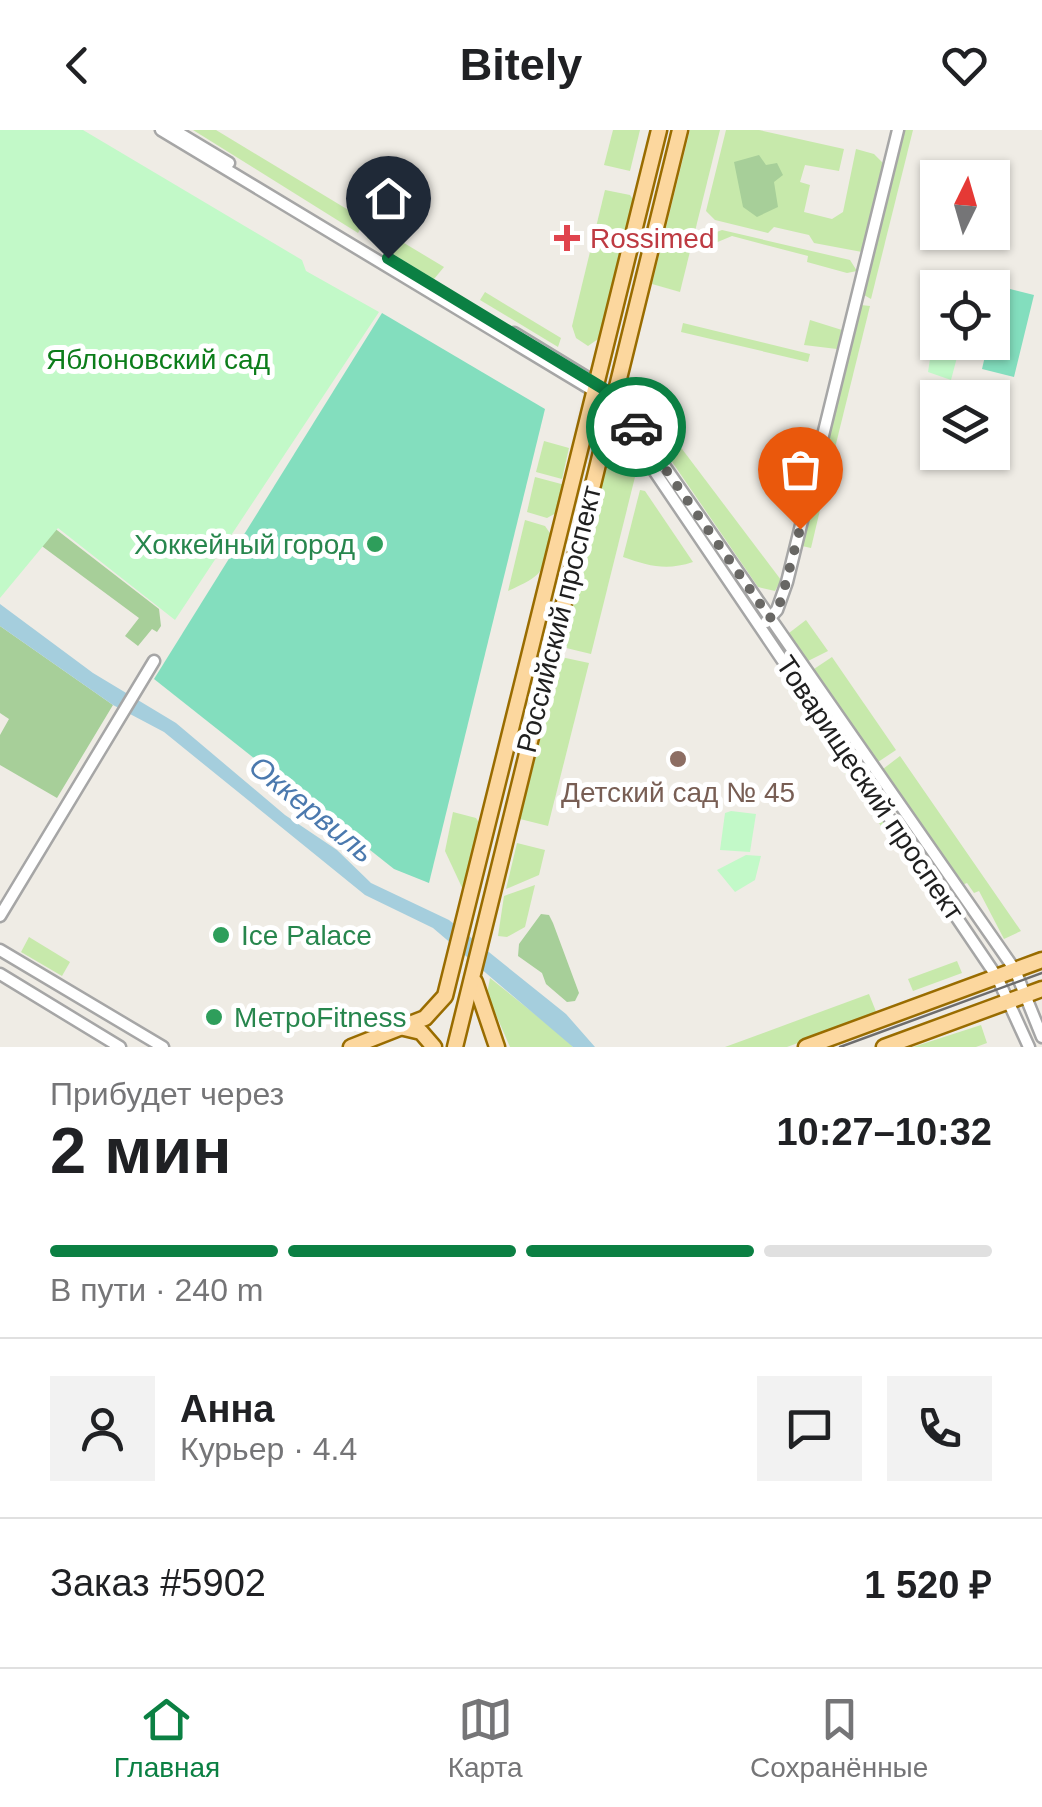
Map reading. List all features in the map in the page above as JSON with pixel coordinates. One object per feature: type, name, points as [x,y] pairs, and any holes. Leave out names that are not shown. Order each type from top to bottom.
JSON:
[{"type":"main road","name":"Российский проспект","points":[[404,1028],[439,1005],[454,962],[658,130]]},
{"type":"main road","name":"Российский проспект","points":[[474,978],[680,130]]},
{"type":"main road","points":[[595,387],[613,401]]},
{"type":"main road","points":[[806,1047],[1042,960]]},
{"type":"main road","points":[[455,1047],[474,978]]},
{"type":"main road","points":[[474,978],[496,1043]]},
{"type":"main road","points":[[884,1047],[1034,992]]},
{"type":"main road","points":[[462,1024],[480,1022],[496,1043]]},
{"type":"main road","points":[[350,1047],[404,1028],[421,1032],[434,1047]]},
{"type":"street","points":[[161,130],[595,387]]},
{"type":"street","points":[[174,130],[595,387]]},
{"type":"street","points":[[766,622],[787,582],[898,130]]},
{"type":"street","name":"Товарищеский проспект","points":[[613,401],[653,468],[1034,992],[1042,1037]]},
{"type":"street","name":"Товарищеский проспект","points":[[613,401],[766,622],[997,976],[1029,1047]]},
{"type":"street","points":[[598,462],[616,450],[630,452],[653,468]]},
{"type":"street","points":[[0,916],[154,661]]},
{"type":"street","points":[[0,950],[164,1047]]},
{"type":"street","points":[[0,974],[120,1047]]},
{"type":"green space","name":"Яблоновский сад","points":[[0,130],[83,130],[302,260],[306,271],[379,312],[175,620],[58,528],[0,598]]},
{"type":"green space","points":[[193,130],[216,130],[365,220],[358,233]]},
{"type":"green space","points":[[613,130],[640,130],[630,171],[604,165]]},
{"type":"green space","points":[[690,130],[720,130],[680,292],[652,284]]},
{"type":"green space","points":[[726,130],[759,130],[844,149],[839,171],[805,165],[800,182],[810,185],[804,212],[832,219],[843,212],[856,149],[874,154],[883,163],[862,252],[814,243],[809,235],[774,227],[768,233],[715,220],[706,211]]},
{"type":"green space","points":[[904,130],[913,130],[871,299],[864,295]]},
{"type":"green space","points":[[759,155],[766,165],[777,163],[783,175],[774,182],[778,207],[757,217],[743,207],[734,162]]},
{"type":"green space","points":[[605,190],[630,195],[634,201],[601,337],[588,346],[576,338],[572,326]]},
{"type":"green space","points":[[374,225],[444,267],[434,279],[367,238]]},
{"type":"green space","points":[[722,230],[850,260],[857,271],[847,273],[807,262],[808,256],[732,236],[708,246],[714,233]]},
{"type":"green space","points":[[1010,289],[1034,295],[1014,377],[982,369],[984,360],[1010,360]]},
{"type":"green space","points":[[485,292],[561,338],[558,347],[480,300]]},
{"type":"green space","points":[[861,305],[870,306],[831,464],[824,456]]},
{"type":"green space","name":"Хоккейный город","points":[[382,313],[545,409],[429,883],[394,869],[154,679]]},
{"type":"green space","points":[[810,320],[842,330],[837,349],[804,345]]},
{"type":"green space","points":[[683,323],[810,354],[808,362],[681,332]]},
{"type":"green space","points":[[930,360],[956,360],[951,380],[928,372]]},
{"type":"green space","points":[[656,433],[673,437],[781,580],[775,591],[758,587],[655,437]]},
{"type":"green space","points":[[544,441],[569,448],[562,479],[536,472]]},
{"type":"green space","points":[[607,461],[635,477],[591,654],[562,647]]},
{"type":"green space","points":[[829,472],[811,548],[802,546],[819,475]]},
{"type":"green space","points":[[535,477],[565,485],[558,512],[547,518],[527,512]]},
{"type":"green space","points":[[0,486],[159,609],[161,626],[157,632],[152,629],[138,646],[125,636],[139,618],[35,541]]},
{"type":"green space","points":[[640,490],[645,491],[693,562],[658,566],[623,557]]},
{"type":"green space","points":[[525,520],[545,526],[552,536],[540,572],[508,591]]},
{"type":"green space","points":[[806,620],[828,651],[808,661],[789,633]]},
{"type":"green space","points":[[0,626],[113,705],[57,798],[0,765],[0,735],[9,719],[0,713]]},
{"type":"green space","points":[[561,657],[589,663],[548,826],[520,819]]},
{"type":"green space","points":[[832,657],[896,750],[878,762],[814,669]]},
{"type":"green space","points":[[789,684],[892,834],[890,839],[785,686]]},
{"type":"green space","points":[[900,756],[1021,931],[1004,939],[979,891],[974,893],[967,883],[962,885],[883,769]]},
{"type":"green space","points":[[453,812],[476,818],[481,826],[465,894],[445,851]]},
{"type":"green space","points":[[725,813],[756,814],[750,852],[720,850]]},
{"type":"green space","points":[[517,843],[545,850],[539,875],[506,889]]},
{"type":"green space","points":[[746,855],[761,856],[755,880],[735,892],[717,870]]},
{"type":"green space","points":[[535,885],[525,927],[507,937],[498,936],[504,896]]},
{"type":"green space","points":[[541,914],[549,915],[553,923],[579,993],[575,1001],[567,1002],[546,984],[542,973],[518,956],[519,944]]},
{"type":"green space","points":[[29,937],[70,962],[62,976],[21,952]]},
{"type":"green space","points":[[957,961],[962,973],[913,991],[908,979]]},
{"type":"green space","points":[[490,978],[573,1047],[510,1047],[487,994]]},
{"type":"green space","points":[[869,994],[877,1014],[787,1047],[725,1047]]},
{"type":"green space","points":[[981,1025],[987,1043],[976,1047],[913,1047]]},
{"type":"water","points":[[0,604],[93,673],[176,723],[285,815],[337,850],[371,883],[449,920],[566,1014],[595,1047],[573,1047],[433,928],[365,895],[164,732],[113,705],[0,626]]},
{"type":"tram line","points":[[840,1047],[1042,973]]},
{"type":"way so far","points":[[636,427],[770,618],[781,601],[800,529]]},
{"type":"place","name":"Rossimed","points":[[567,238]]},
{"type":"place","name":"Хоккейный город","points":[[375,544]]},
{"type":"place","name":"Детский сад № 45","points":[[678,759]]},
{"type":"place","name":"Ice Palace","points":[[221,935]]},
{"type":"place","name":"МетроFitness","points":[[214,1017]]},
{"type":"route","points":[[388,258],[614,395],[636,427]]},
{"type":"water label","name":"Оккервиль","points":[[312,809]]}]
